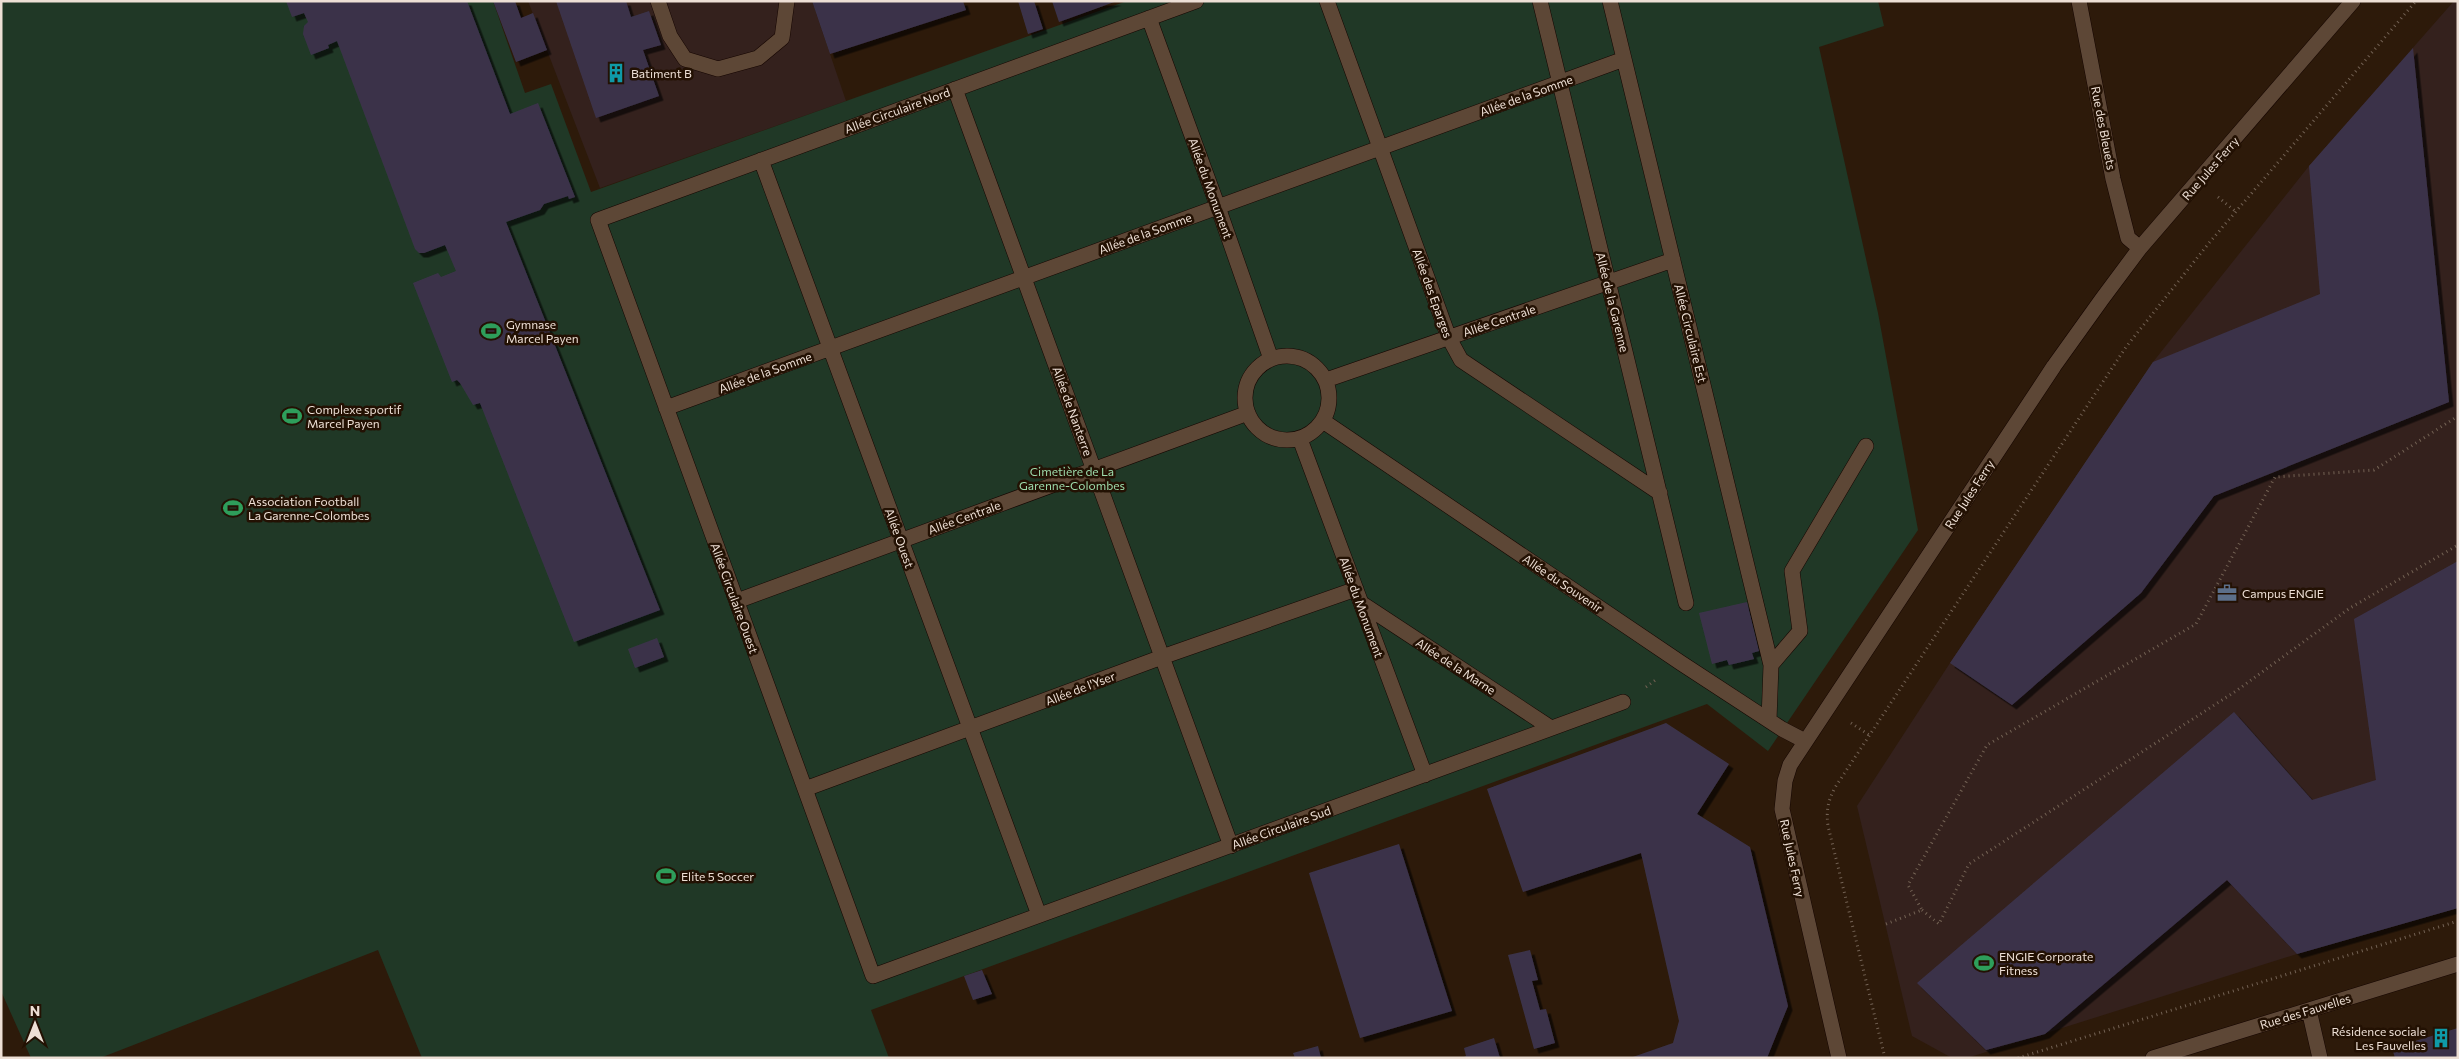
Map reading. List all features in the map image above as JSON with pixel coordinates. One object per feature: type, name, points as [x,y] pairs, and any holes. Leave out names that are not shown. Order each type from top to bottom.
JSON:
[{"type":"street","points":[[658,1],[670,36],[685,59],[718,69],[758,58],[782,38],[787,1]]},
{"type":"street","name":"Allée Circulaire Nord","points":[[598,220],[1196,1]]},
{"type":"street","name":"Allée des Eparges","points":[[1327,1],[1449,338],[1461,360],[1660,493]]},
{"type":"street","name":"Allée de la Garenne","points":[[1540,1],[1686,603]]},
{"type":"street","name":"Allée Circulaire Est","points":[[1610,1],[1771,665],[1769,720]]},
{"type":"street","name":"Rue des Bleuets","points":[[2079,1],[2115,187],[2128,238],[2140,248]]},
{"type":"street","name":"Rue Jules Ferry","points":[[1839,1058],[1782,809],[1785,781],[1790,765],[2054,366],[2140,248],[2353,1]]},
{"type":"street","name":"Allée du Monument","points":[[1149,18],[1271,359]]},
{"type":"street","name":"Allée de la Somme","points":[[666,408],[1624,59]]},
{"type":"street","name":"Allée de Nanterre","points":[[955,89],[1231,846]]},
{"type":"street","name":"Allée Ouest","points":[[761,160],[1039,916]]},
{"type":"street","name":"Allée Circulaire Ouest","points":[[598,220],[873,976]]},
{"type":"street","name":"Allée Centrale","points":[[1326,380],[1673,260]]},
{"type":"street","points":[[1287,356],[1303,359],[1316,367],[1326,380],[1330,394],[1328,408],[1323,421],[1313,432],[1300,438],[1284,440],[1269,436],[1256,426],[1248,413],[1245,397],[1248,381],[1258,368],[1271,359],[1287,356]]},
{"type":"street","name":"Allée Centrale","points":[[736,601],[1248,413]]},
{"type":"street","name":"Allée du Souvenir","points":[[1323,421],[1682,663],[1769,720],[1805,741]]},
{"type":"street","name":"Allée du Monument","points":[[1300,438],[1425,775]]},
{"type":"street","points":[[1771,665],[1800,631],[1792,571],[1866,446]]},
{"type":"street","name":"Allée de l'Yser","points":[[805,789],[1162,657],[1358,596]]},
{"type":"street","name":"Allée de la Marne","points":[[1358,596],[1551,728]]},
{"type":"street","name":"Allée Circulaire Sud","points":[[873,976],[1622,702]]},
{"type":"street","name":"Rue des Fauvelles","points":[[2153,1058],[2458,964]]},
{"type":"street","points":[[2309,1010],[2320,1058]]},
{"type":"path","points":[[1885,1058],[1828,826],[1826,812],[1832,793],[2126,347],[2209,242],[2416,1]]},
{"type":"path","points":[[2458,416],[2374,470],[2275,477],[2196,624],[1987,745],[1908,886],[1922,910],[1939,924],[1968,864],[2236,691],[2350,608],[2458,545]]},
{"type":"path","points":[[1622,702],[1682,663]]},
{"type":"path","points":[[1886,924],[1922,910]]},
{"type":"path","points":[[2018,1058],[2458,921]]},
{"type":"shaded area","points":[[528,1],[812,1],[846,101],[600,188]]},
{"type":"shaded area","name":"Campus ENGIE","points":[[2454,1],[2458,1],[2458,908],[2297,954],[1967,1058],[1952,1058],[1912,1036],[1857,806],[1950,663],[2153,362],[2309,166]]},
{"type":"green space","name":"Cimetière de La Garenne-Colombes","points":[[5,1],[493,1],[525,93],[551,84],[591,192],[1127,1],[1878,1],[1884,26],[1819,47],[1878,313],[1918,530],[1768,751],[1707,704],[871,1010],[889,1058],[422,1058],[378,950],[100,1058],[31,1058],[1,991],[1,3]]},
{"type":"building","name":"Gymnase Marcel Payen","points":[[286,1],[467,1],[510,114],[538,103],[575,197],[569,199],[568,196],[544,204],[540,210],[506,222],[660,610],[574,642],[480,403],[473,405],[460,383],[457,380],[452,382],[413,283],[438,273],[441,277],[456,271],[445,245],[424,253],[419,253],[415,249],[337,41],[328,45],[329,48],[311,55],[303,34],[304,26],[308,22],[304,13],[292,17]]},
{"type":"building","points":[[493,1],[515,1],[521,18],[533,13],[547,50],[516,62]]},
{"type":"building","name":"Batiment B","points":[[556,1],[626,1],[631,17],[649,11],[661,45],[643,50],[659,96],[596,118]]},
{"type":"building","points":[[812,1],[963,1],[966,10],[830,54]]},
{"type":"building","points":[[1018,1],[1034,1],[1043,29],[1028,34]]},
{"type":"building","points":[[1052,1],[1117,1],[1059,22]]},
{"type":"building","points":[[2413,48],[2449,402],[2214,496],[2141,593],[2012,705],[1950,663],[2153,362],[2320,294],[2309,166]]},
{"type":"building","points":[[2458,561],[2458,908],[2297,954],[2227,880],[2045,1034],[1986,1050],[1917,983],[2234,712],[2312,800],[2376,780],[2354,619]]},
{"type":"building","points":[[1747,602],[1759,651],[1752,653],[1754,659],[1729,665],[1727,660],[1712,664],[1699,613]]},
{"type":"building","points":[[657,638],[664,657],[635,668],[628,649]]},
{"type":"building","points":[[1666,723],[1729,764],[1697,814],[1750,847],[1788,1006],[1767,1058],[1630,1058],[1673,1043],[1679,1021],[1641,853],[1523,892],[1487,789]]},
{"type":"building","points":[[1399,844],[1452,1011],[1360,1038],[1309,873]]},
{"type":"building","points":[[1530,950],[1538,980],[1532,981],[1540,1010],[1546,1009],[1555,1043],[1534,1049],[1508,955]]},
{"type":"building","points":[[982,970],[992,994],[973,1000],[964,976]]},
{"type":"building","name":"Résidence sociale Les Fauvelles","points":[[2458,1028],[2458,1058],[2395,1058],[2392,1048]]},
{"type":"building","points":[[1494,1038],[1500,1058],[1462,1058],[1466,1056],[1464,1048]]},
{"type":"building","points":[[1318,1046],[1321,1058],[1295,1058],[1293,1053]]},
{"type":"place","name":"Batiment B","points":[[616,73]]},
{"type":"place","name":"Gymnase Marcel Payen","points":[[491,331]]},
{"type":"place","name":"Complexe sportif Marcel Payen","points":[[292,416]]},
{"type":"place","name":"Association Football La Garenne-Colombes","points":[[233,508]]},
{"type":"place","name":"Campus ENGIE","points":[[2227,593]]},
{"type":"place","name":"Elite 5 Soccer","points":[[666,876]]},
{"type":"place","name":"ENGIE Corporate Fitness","points":[[1984,963]]},
{"type":"place","name":"Résidence sociale Les Fauvelles","points":[[2441,1038]]}]
